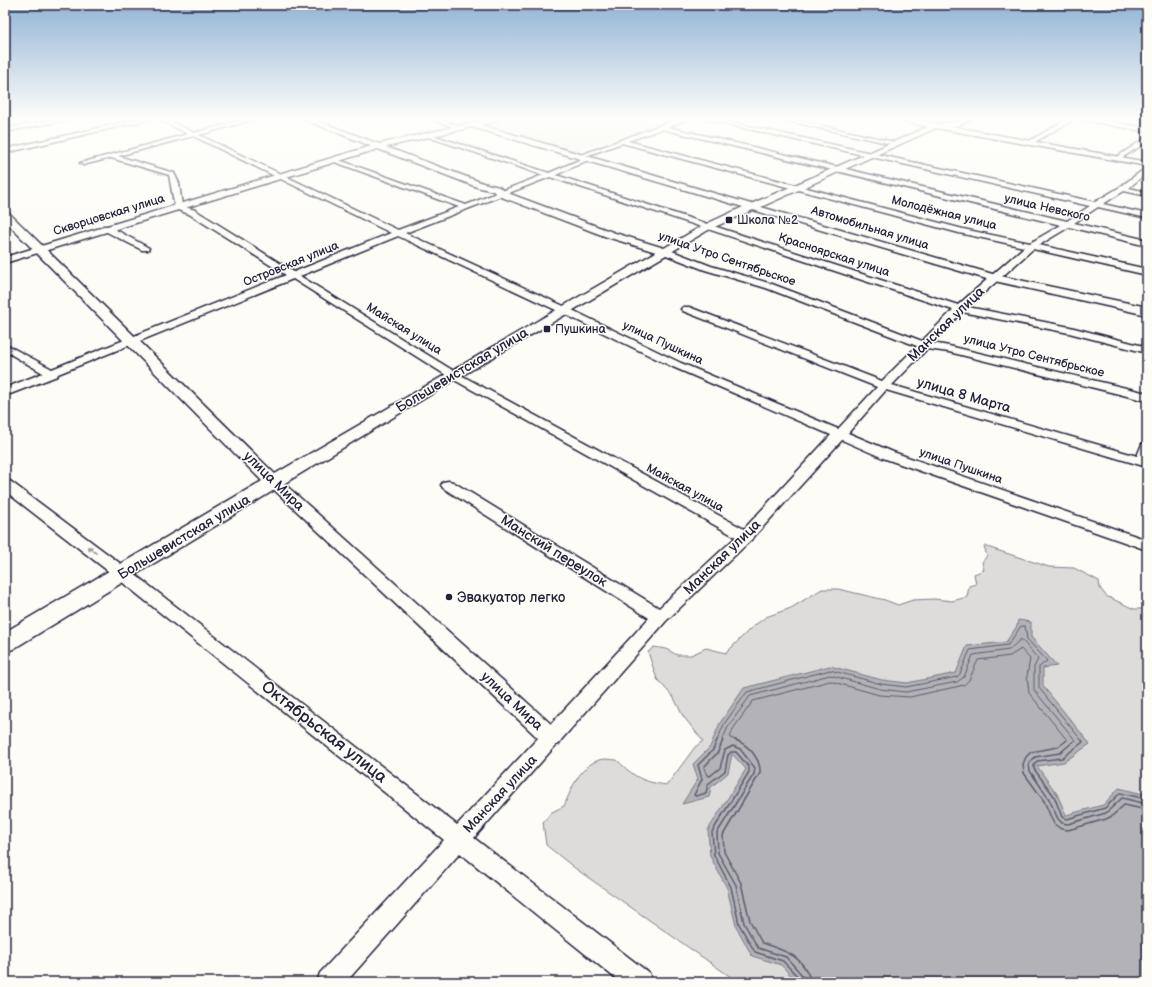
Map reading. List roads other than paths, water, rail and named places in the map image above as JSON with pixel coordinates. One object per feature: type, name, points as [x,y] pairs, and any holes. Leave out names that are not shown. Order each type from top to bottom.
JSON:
[{"type":"main road","name":"улица Мира","points":[[5,215],[274,482]]},
{"type":"main road","name":"Большевистская улица","points":[[5,643],[123,574],[274,482]]},
{"type":"street","points":[[142,165],[172,174],[175,183],[178,207]]},
{"type":"street","name":"улица Пушкина","points":[[258,165],[677,365],[888,455],[1147,545]]},
{"type":"street","name":"Скворцовская улица","points":[[5,260],[106,228],[317,165]]},
{"type":"street","points":[[348,165],[465,207]]},
{"type":"street","name":"улица Утро Сентябрьское","points":[[429,165],[480,185],[496,188],[502,194],[611,235],[664,251],[708,268],[770,286],[923,345],[949,349],[1147,397]]},
{"type":"street","name":"Красноярская улица","points":[[519,165],[960,309],[1070,330],[1147,350]]},
{"type":"street","name":"Островская улица","points":[[5,392],[53,374],[398,233],[550,175],[568,165]]},
{"type":"street","name":"Автомобильная улица","points":[[611,165],[994,278],[1147,311]]},
{"type":"street","name":"Молодёжная улица","points":[[713,165],[962,231],[1147,272]]},
{"type":"street","name":"улица Невского","points":[[820,165],[1147,243]]},
{"type":"street","name":"Большевистская улица","points":[[274,482],[453,375],[707,227],[845,165]]},
{"type":"street","points":[[914,165],[1147,216]]},
{"type":"street","name":"Манская улица","points":[[329,982],[552,738],[660,617],[746,536],[923,345],[960,309],[1030,247],[1123,188],[1147,169]]},
{"type":"street","points":[[1123,188],[1147,194]]},
{"type":"street","name":"Майская улица","points":[[178,207],[192,212],[453,375],[746,536]]},
{"type":"street","points":[[106,228],[145,248]]},
{"type":"street","name":"улица 8 Марта","points":[[686,309],[884,386],[1144,462]]},
{"type":"street","points":[[5,347],[53,374]]},
{"type":"street","points":[[1144,462],[1147,447]]},
{"type":"street","name":"улица Мира","points":[[274,482],[552,738]]},
{"type":"street","name":"Октябрьская улица","points":[[5,484],[123,574],[640,982]]},
{"type":"street","name":"Манский переулок","points":[[448,485],[660,617]]},
{"type":"water","points":[[1018,620],[1031,622],[1031,637],[1057,666],[1043,668],[1043,686],[1090,744],[1064,762],[1037,766],[1057,794],[1066,815],[1103,805],[1119,788],[1147,795],[1147,982],[797,982],[781,965],[752,956],[736,926],[727,888],[710,856],[708,830],[746,769],[732,754],[728,773],[711,787],[709,797],[682,804],[698,779],[693,764],[710,747],[720,723],[744,688],[830,666],[882,680],[907,683],[956,673],[967,646],[1006,642],[1017,626]]},
{"type":"place","name":"Школа №2","points":[[729,220]]},
{"type":"place","name":"Пушкина","points":[[547,329]]},
{"type":"place","name":"Эвакуатор легко","points":[[449,597]]}]
